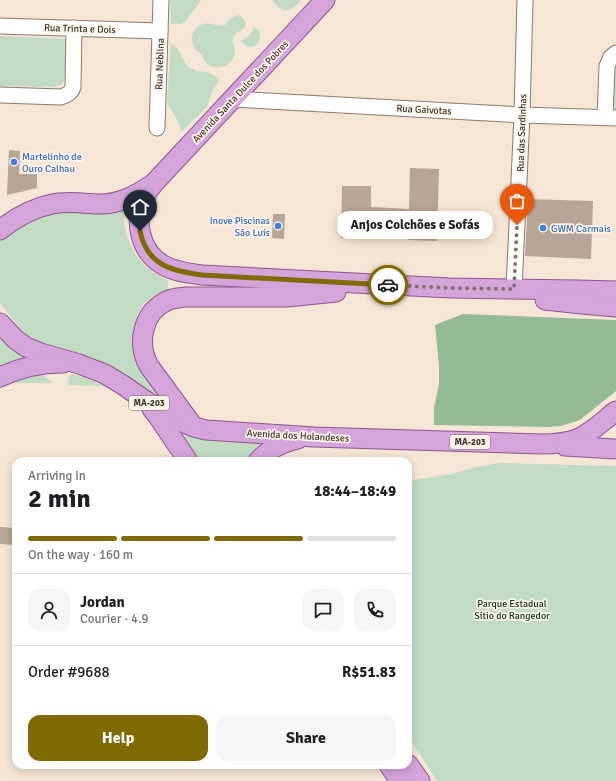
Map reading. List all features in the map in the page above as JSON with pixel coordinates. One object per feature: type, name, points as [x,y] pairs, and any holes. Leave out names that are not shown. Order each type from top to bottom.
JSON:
[{"type":"main road","name":"Avenida Santa Dulce dos Pobres","points":[[155,182],[325,0]]},
{"type":"main road","points":[[0,230],[23,215],[45,206],[61,203],[112,203],[125,200],[155,182]]},
{"type":"main road","points":[[155,182],[146,195],[142,205],[139,218],[140,231],[144,244],[149,252],[159,262],[168,268],[180,272],[202,275],[397,286],[616,291]]},
{"type":"main road","points":[[194,427],[149,366],[144,355],[142,345],[143,332],[148,319],[157,307],[169,300],[184,297],[287,297],[397,286]]},
{"type":"main road","points":[[450,288],[616,307]]},
{"type":"main road","name":"Avenida dos Holandeses","points":[[0,323],[15,339],[26,347],[79,364],[114,379],[168,416],[194,427],[214,430],[314,437],[542,444],[562,443],[585,435],[616,411]]},
{"type":"main road","points":[[0,377],[36,366],[60,363],[79,364]]},
{"type":"main road","points":[[140,396],[157,415],[185,457]]},
{"type":"main road","points":[[262,457],[267,452],[281,444],[296,439],[314,437]]},
{"type":"main road","points":[[542,444],[616,449]]},
{"type":"main road","points":[[392,769],[400,781]]},
{"type":"main road","points":[[412,769],[420,781]]},
{"type":"street","name":"Rua Neblina","points":[[157,128],[161,0]]},
{"type":"street","name":"Rua das Sardinhas","points":[[514,289],[522,114],[525,0]]},
{"type":"street","name":"Rua Trinta e Dois","points":[[0,26],[160,31]]},
{"type":"street","points":[[0,95],[61,97],[69,94],[73,87],[74,28]]},
{"type":"street","points":[[610,118],[607,66],[611,57],[616,54]]},
{"type":"street","name":"Rua Gaivotas","points":[[232,99],[610,118]]},
{"type":"green space","points":[[170,0],[201,0],[185,22],[180,24],[171,24]]},
{"type":"green space","points":[[272,0],[301,0],[291,9],[284,10],[276,5]]},
{"type":"green space","points":[[237,15],[241,16],[245,26],[234,35],[232,41],[235,50],[230,63],[218,68],[209,65],[194,47],[192,39],[194,31],[203,24],[225,25],[230,19]]},
{"type":"green space","points":[[254,27],[259,31],[260,36],[258,43],[252,47],[244,45],[241,41],[249,36]]},
{"type":"green space","points":[[0,36],[67,39],[65,78],[62,84],[53,87],[0,86]]},
{"type":"green space","points":[[171,43],[177,48],[187,66],[196,71],[207,72],[214,75],[219,80],[212,92],[207,107],[181,132],[178,121],[167,102]]},
{"type":"green space","points":[[616,66],[616,110],[614,110],[612,72]]},
{"type":"green space","points":[[53,209],[105,214],[112,214],[124,210],[125,226],[129,242],[133,250],[143,264],[151,271],[168,280],[168,290],[156,294],[149,299],[139,311],[134,327],[133,343],[134,351],[169,406],[25,335],[0,303],[0,238]]},
{"type":"green space","points":[[463,314],[616,320],[616,391],[580,420],[561,426],[434,425],[434,408],[439,384],[439,365],[435,325]]},
{"type":"green space","points":[[0,334],[34,359],[0,371]]},
{"type":"green space","points":[[72,374],[106,386],[68,385],[68,379]]},
{"type":"green space","points":[[43,375],[52,383],[14,383],[17,380]]},
{"type":"green space","points":[[180,435],[262,441],[250,457],[193,457]]},
{"type":"green space","name":"Parque Estadual Sítio do Rangedor","points":[[500,463],[616,466],[616,781],[437,781],[412,742],[412,480],[452,474],[472,468]]},
{"type":"building","name":"Martelinho de Ouro Calhau","points":[[9,150],[20,151],[19,174],[37,174],[37,188],[7,195]]},
{"type":"building","points":[[410,168],[439,169],[437,241],[408,240],[408,238],[341,238],[342,186],[371,186],[371,207],[409,209]]},
{"type":"building","points":[[528,199],[593,201],[591,259],[525,256]]},
{"type":"building","name":"Inove Piscinas São Luís","points":[[273,214],[285,214],[284,239],[272,238]]},
{"type":"building","points":[[0,527],[12,528],[12,545],[0,544]]},
{"type":"way so far","points":[[388,285],[514,289],[517,225]]},
{"type":"place","name":"Martelinho de Ouro Calhau","points":[[14,162]]},
{"type":"place","name":"Anjos Colchões e Sofás","points":[[517,225]]},
{"type":"place","name":"Inove Piscinas São Luís","points":[[278,226]]},
{"type":"place","name":"GWM Carmais","points":[[543,228]]},
{"type":"route","points":[[140,231],[142,240],[152,256],[168,268],[180,272],[241,278],[388,285]]}]
